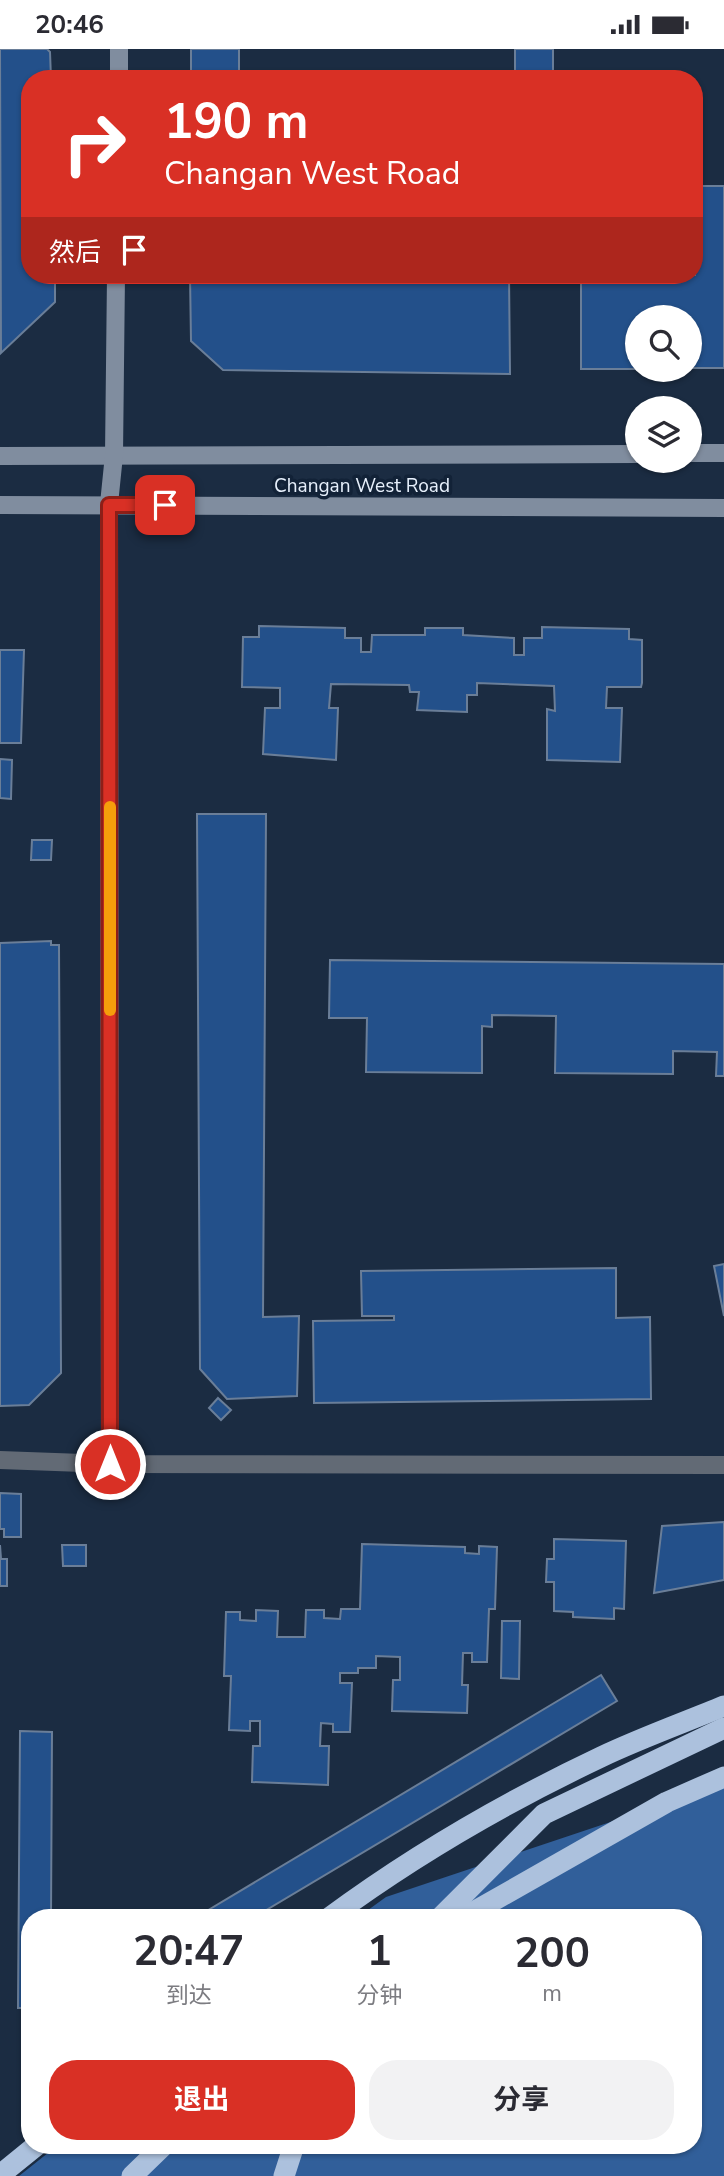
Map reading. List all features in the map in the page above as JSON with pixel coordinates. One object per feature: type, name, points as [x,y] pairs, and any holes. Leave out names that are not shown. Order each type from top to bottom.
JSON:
[{"type":"highway","points":[[341,1909],[387,1875],[600,1757],[724,1706]]},
{"type":"highway","points":[[449,1909],[544,1814],[724,1728]]},
{"type":"highway","points":[[479,1909],[667,1802],[724,1777]]},
{"type":"highway","points":[[0,2175],[26,2154]]},
{"type":"highway","points":[[132,2176],[155,2154]]},
{"type":"highway","points":[[284,2176],[291,2154]]},
{"type":"main road","points":[[119,49],[119,70]]},
{"type":"main road","points":[[110,1464],[109,505],[114,454],[116,284]]},
{"type":"main road","points":[[702,453],[724,453]]},
{"type":"main road","name":"Changan West Road","points":[[0,456],[625,454]]},
{"type":"main road","name":"Changan West Road","points":[[0,505],[724,509]]},
{"type":"street","points":[[0,1460],[110,1464],[724,1465]]},
{"type":"shaded area","points":[[724,1784],[724,2176],[19,2176],[47,2154],[702,2154],[702,1909],[369,1909],[386,1897]]},
{"type":"building","points":[[0,49],[47,49],[50,52],[51,70],[21,70],[21,284],[55,284],[55,302],[1,353]]},
{"type":"building","points":[[191,49],[239,49],[239,70],[191,70]]},
{"type":"building","points":[[515,49],[553,49],[553,70],[515,70]]},
{"type":"building","points":[[703,186],[724,186],[724,368],[702,368],[702,305],[625,305],[625,369],[581,369],[581,284],[703,284]]},
{"type":"building","points":[[190,284],[509,284],[510,374],[223,370],[191,341]]},
{"type":"building","points":[[259,626],[345,628],[345,638],[361,638],[361,652],[371,652],[372,635],[425,635],[425,628],[463,628],[463,635],[514,638],[514,655],[524,655],[524,638],[542,638],[542,627],[629,629],[629,639],[642,640],[642,683],[641,687],[607,687],[606,708],[622,708],[620,762],[547,760],[547,709],[555,711],[554,686],[477,683],[477,695],[467,695],[467,712],[417,710],[419,692],[410,692],[409,685],[331,684],[329,708],[338,708],[336,760],[263,754],[265,708],[280,708],[280,688],[242,687],[243,637],[259,637]]},
{"type":"building","points":[[0,650],[24,650],[21,743],[0,743]]},
{"type":"building","points":[[0,759],[12,760],[11,799],[0,798]]},
{"type":"building","points":[[197,814],[266,814],[263,1317],[299,1316],[297,1396],[227,1399],[200,1369]]},
{"type":"building","points":[[32,840],[52,840],[51,860],[31,860]]},
{"type":"building","points":[[51,941],[51,945],[59,945],[61,1373],[29,1405],[0,1406],[0,943]]},
{"type":"building","points":[[330,960],[724,964],[724,1076],[716,1076],[717,1052],[673,1051],[673,1074],[555,1073],[556,1016],[492,1015],[492,1027],[482,1026],[482,1073],[366,1072],[367,1018],[329,1018]]},
{"type":"building","points":[[724,1264],[724,1316],[714,1266]]},
{"type":"building","points":[[616,1268],[616,1318],[650,1317],[651,1399],[314,1403],[313,1321],[394,1320],[394,1316],[362,1316],[361,1271]]},
{"type":"building","points":[[218,1398],[231,1410],[221,1420],[209,1408]]},
{"type":"building","points":[[0,1493],[21,1494],[21,1537],[4,1537],[4,1529],[0,1529]]},
{"type":"building","points":[[724,1522],[724,1580],[654,1593],[662,1526]]},
{"type":"building","points":[[554,1539],[626,1541],[624,1609],[614,1608],[614,1619],[573,1617],[573,1612],[554,1611],[554,1582],[546,1582],[547,1559],[554,1559]]},
{"type":"building","points":[[362,1544],[465,1547],[465,1553],[479,1554],[479,1546],[497,1547],[495,1609],[489,1609],[487,1662],[472,1662],[472,1653],[463,1653],[462,1685],[468,1685],[467,1713],[392,1711],[393,1680],[400,1680],[400,1657],[376,1656],[376,1668],[358,1668],[358,1673],[340,1673],[340,1683],[352,1683],[350,1732],[333,1732],[333,1724],[321,1723],[320,1746],[329,1746],[328,1785],[252,1782],[253,1746],[260,1746],[260,1721],[250,1721],[250,1731],[229,1730],[231,1676],[224,1676],[226,1612],[240,1612],[240,1620],[256,1621],[256,1610],[278,1611],[277,1637],[305,1637],[306,1610],[324,1610],[324,1618],[340,1619],[341,1609],[360,1609]]},
{"type":"building","points":[[0,1545],[1,1559],[7,1559],[7,1586],[0,1586]]},
{"type":"building","points":[[62,1545],[86,1545],[86,1566],[63,1566]]},
{"type":"building","points":[[502,1621],[520,1621],[519,1679],[501,1678]]},
{"type":"building","points":[[601,1675],[617,1701],[268,1909],[210,1909]]},
{"type":"building","points":[[20,1731],[52,1732],[51,1909],[21,1909],[21,2008],[18,2008]]},
{"type":"slow traffic","points":[[110,807],[110,1010]]},
{"type":"route","points":[[110,1464],[109,505],[165,505]]}]
